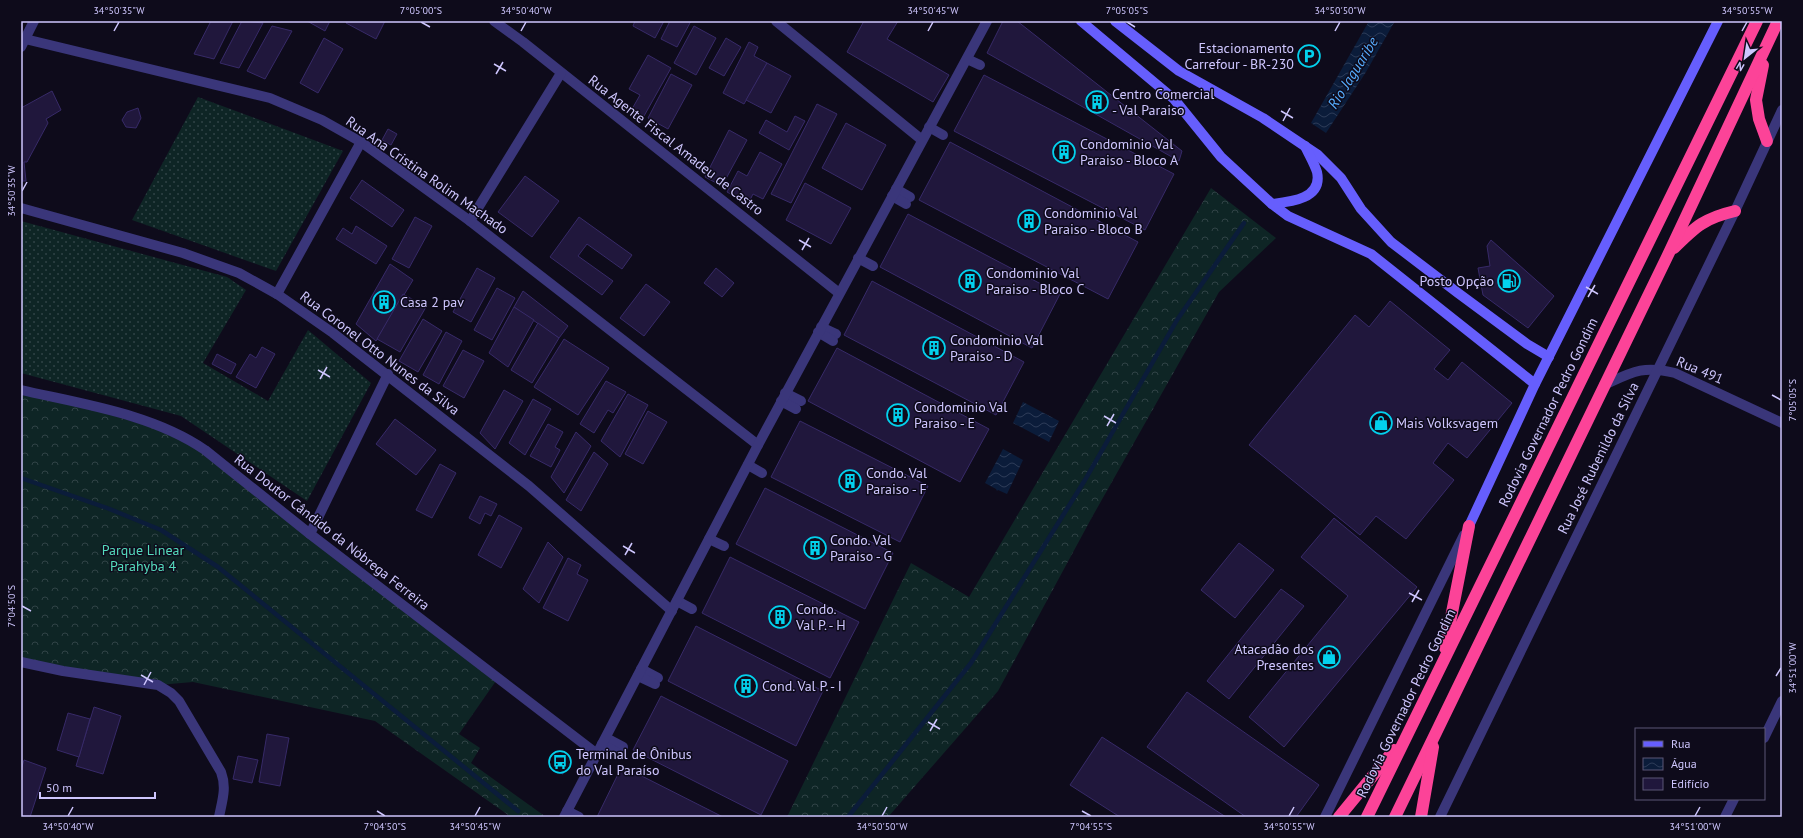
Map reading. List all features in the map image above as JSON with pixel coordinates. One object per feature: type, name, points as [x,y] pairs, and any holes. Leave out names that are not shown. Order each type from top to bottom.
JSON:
[{"type":"highway","name":"Rodovia Governador Pedro Gondim","points":[[1367,817],[1756,21]]},
{"type":"highway","points":[[1395,817],[1667,257],[1778,21]]},
{"type":"highway","points":[[1767,141],[1756,100],[1769,41]]},
{"type":"highway","points":[[1667,257],[1702,222],[1714,216],[1735,210]]},
{"type":"highway","points":[[1442,664],[1469,526]]},
{"type":"highway","points":[[1421,817],[1435,733]]},
{"type":"highway","points":[[1339,817],[1405,739]]},
{"type":"main road","points":[[1081,21],[1174,99],[1221,157],[1272,204],[1288,216],[1372,254],[1535,384]]},
{"type":"main road","points":[[1115,21],[1179,71],[1263,118],[1318,155],[1332,167],[1361,209],[1391,242],[1527,344],[1549,357]]},
{"type":"main road","points":[[1469,526],[1535,384],[1718,21]]},
{"type":"main road","points":[[1272,204],[1298,200],[1308,196],[1317,183],[1317,174],[1305,145]]},
{"type":"street","points":[[23,43],[34,21]]},
{"type":"street","name":"Rua Agente Fiscal Amadeu de Castro","points":[[494,21],[840,293]]},
{"type":"street","points":[[776,21],[922,140]]},
{"type":"street","points":[[579,817],[566,814],[783,397],[987,21]]},
{"type":"street","name":"Rua Ana Cristina Rolim Machado","points":[[23,43],[270,98],[322,120],[361,142],[470,220],[758,445]]},
{"type":"street","points":[[967,59],[980,65]]},
{"type":"street","points":[[470,220],[561,73]]},
{"type":"street","name":"Rua José Rubenildo da Silva","points":[[1440,817],[1735,210],[1782,110]]},
{"type":"street","points":[[931,124],[944,132]]},
{"type":"street","points":[[277,294],[361,142]]},
{"type":"street","points":[[894,193],[908,200]]},
{"type":"street","name":"Rua Coronel Otto Nunes da Silva","points":[[21,208],[183,253],[239,273],[277,294],[333,332],[388,374],[529,486],[674,606],[690,612]]},
{"type":"street","points":[[857,261],[871,269]]},
{"type":"street","points":[[820,330],[834,337]]},
{"type":"street","name":"Rua 491","points":[[1604,385],[1644,369],[1657,369],[1675,373],[1782,423]]},
{"type":"street","points":[[310,534],[388,374]]},
{"type":"street","name":"Rua Doutor Cândido da Nóbrega Ferreira","points":[[21,390],[141,420],[174,431],[205,450],[310,534],[597,754]]},
{"type":"street","points":[[783,397],[798,405]]},
{"type":"street","points":[[746,467],[761,475]]},
{"type":"street","points":[[1325,817],[1469,526]]},
{"type":"street","points":[[711,536],[725,543]]},
{"type":"street","points":[[21,662],[63,671],[158,685],[171,693],[179,701],[221,772],[225,790],[219,817]]},
{"type":"street","points":[[640,673],[657,681]]},
{"type":"street","points":[[1765,736],[1782,702]]},
{"type":"street","points":[[604,741],[622,751]]},
{"type":"street","points":[[1725,817],[1734,800]]},
{"type":"green space","points":[[198,97],[343,151],[276,271],[132,220]]},
{"type":"green space","points":[[1211,188],[1276,238],[1219,292],[1091,519],[998,691],[888,817],[787,817],[911,563],[969,597]]},
{"type":"green space","points":[[21,221],[227,277],[246,290],[203,363],[268,401],[308,330],[371,383],[307,501],[181,416],[21,373]]},
{"type":"green space","name":"Parque Linear Parahyba 4","points":[[21,388],[188,438],[498,678],[459,734],[480,748],[471,763],[546,817],[511,817],[375,721],[193,682],[158,685],[21,660]]},
{"type":"water","name":"Rio Jaguaribe","points":[[1369,21],[1395,21],[1366,72],[1326,133],[1311,123]]},
{"type":"water","points":[[1023,402],[1059,421],[1049,442],[1013,423]]},
{"type":"water","points":[[1003,449],[1023,460],[1007,494],[998,490],[997,491],[985,483]]},
{"type":"building","points":[[211,21],[233,21],[214,59],[194,54]]},
{"type":"building","points":[[242,21],[263,23],[239,68],[220,63]]},
{"type":"building","points":[[307,21],[330,21],[325,31]]},
{"type":"building","points":[[347,21],[385,21],[376,39],[346,23]]},
{"type":"building","points":[[635,21],[664,21],[655,38],[633,26]]},
{"type":"building","points":[[670,21],[691,21],[677,47],[661,39]]},
{"type":"building","points":[[864,21],[898,21],[887,39],[949,75],[933,102],[847,52]]},
{"type":"building","name":"Centro Comercial - Val Paraiso","points":[[1003,21],[1017,21],[1182,151],[1179,161],[987,53]]},
{"type":"building","points":[[272,26],[292,31],[265,79],[247,71]]},
{"type":"building","points":[[694,26],[716,38],[696,75],[674,63]]},
{"type":"building","points":[[324,38],[343,49],[318,93],[300,83]]},
{"type":"building","points":[[726,38],[741,47],[724,76],[709,68]]},
{"type":"building","points":[[749,42],[758,47],[754,56],[767,63],[744,104],[723,93]]},
{"type":"building","points":[[648,55],[671,68],[644,116],[632,109],[640,95],[629,89]]},
{"type":"building","points":[[767,63],[791,76],[771,113],[746,100]]},
{"type":"building","points":[[671,74],[692,85],[668,129],[648,118]]},
{"type":"building","name":"Condominio Val Paraiso - Bloco A","points":[[984,75],[1174,174],[1145,230],[954,131]]},
{"type":"building","points":[[52,91],[61,110],[46,119],[48,123],[27,162],[24,162],[26,181],[21,181],[21,108]]},
{"type":"building","points":[[817,104],[837,114],[791,203],[771,194]]},
{"type":"building","points":[[138,108],[141,118],[136,128],[126,127],[122,120],[127,112]]},
{"type":"building","points":[[795,116],[805,121],[789,150],[759,133],[766,120],[787,132]]},
{"type":"building","points":[[846,123],[886,145],[862,190],[822,168]]},
{"type":"building","points":[[388,129],[397,134],[391,145],[382,140]]},
{"type":"building","points":[[729,130],[747,140],[722,186],[705,177]]},
{"type":"building","name":"Condominio Val Paraiso - Bloco B","points":[[950,142],[1138,242],[1108,299],[919,200]]},
{"type":"building","points":[[760,152],[782,164],[763,199],[753,194],[748,204],[727,192],[738,171],[747,176]]},
{"type":"building","points":[[525,176],[559,201],[532,237],[498,212]]},
{"type":"building","points":[[362,180],[404,210],[392,227],[350,198]]},
{"type":"building","points":[[805,183],[851,208],[831,244],[786,220]]},
{"type":"building","name":"Condominio Val Paraiso - Bloco C","points":[[908,214],[1060,294],[1032,348],[880,267]]},
{"type":"building","points":[[415,217],[432,226],[409,268],[392,259]]},
{"type":"building","points":[[579,217],[632,255],[622,269],[587,244],[578,256],[613,281],[602,295],[550,257]]},
{"type":"building","points":[[356,226],[387,246],[376,264],[336,239],[343,228],[352,234]]},
{"type":"building","name":"Posto Opção","points":[[1491,240],[1554,296],[1528,328],[1483,295],[1478,268],[1490,266],[1487,246]]},
{"type":"building","name":"Casa 2 pav","points":[[390,264],[413,280],[376,341],[356,324]]},
{"type":"building","points":[[477,268],[495,278],[471,322],[453,312]]},
{"type":"building","points":[[716,268],[734,283],[722,297],[704,283]]},
{"type":"building","name":"Condominio Val Paraiso - D","points":[[872,281],[1024,362],[996,415],[844,335]]},
{"type":"building","points":[[646,284],[670,302],[644,336],[620,318]]},
{"type":"building","points":[[497,288],[515,298],[492,340],[474,330]]},
{"type":"building","points":[[523,291],[568,326],[559,338],[514,307]]},
{"type":"building","points":[[403,294],[426,307],[400,352],[377,339]]},
{"type":"building","name":"Mais Volksvagem","points":[[1390,301],[1450,350],[1434,369],[1448,380],[1462,362],[1512,403],[1467,458],[1448,443],[1433,463],[1454,480],[1406,539],[1376,516],[1360,535],[1249,445],[1355,315],[1369,327]]},
{"type":"building","points":[[514,307],[534,320],[508,367],[489,353]]},
{"type":"building","points":[[423,319],[442,331],[418,372],[399,361]]},
{"type":"building","points":[[538,323],[559,338],[532,383],[511,370]]},
{"type":"building","points":[[446,332],[462,341],[439,384],[423,375]]},
{"type":"building","points":[[564,339],[609,368],[578,415],[534,387]]},
{"type":"building","points":[[262,347],[275,354],[256,388],[236,377],[250,354],[256,358]]},
{"type":"building","name":"Condominio Val Paraiso - E","points":[[837,348],[989,429],[960,482],[808,401]]},
{"type":"building","points":[[463,350],[484,361],[464,398],[443,386]]},
{"type":"building","points":[[217,354],[236,364],[231,374],[212,364]]},
{"type":"building","points":[[606,381],[626,392],[613,413],[608,410],[594,433],[580,424]]},
{"type":"building","points":[[504,390],[523,401],[495,449],[480,433]]},
{"type":"building","points":[[628,394],[648,405],[620,457],[601,441]]},
{"type":"building","points":[[533,399],[551,409],[525,455],[509,443]]},
{"type":"building","points":[[648,411],[667,422],[643,464],[625,454]]},
{"type":"building","points":[[395,419],[436,450],[416,475],[376,444]]},
{"type":"building","name":"Condo. Val Paraiso - F","points":[[800,421],[928,486],[900,542],[771,477]]},
{"type":"building","points":[[548,424],[563,432],[555,447],[560,450],[551,467],[530,456]]},
{"type":"building","points":[[576,432],[591,446],[564,493],[551,477]]},
{"type":"building","points":[[594,452],[608,464],[581,511],[566,500]]},
{"type":"building","points":[[440,464],[456,473],[432,518],[416,510]]},
{"type":"building","name":"Condo. Val Paraiso - G","points":[[765,488],[893,553],[865,609],[736,544]]},
{"type":"building","points":[[480,496],[497,504],[491,516],[485,513],[480,524],[469,518]]},
{"type":"building","points":[[499,515],[522,528],[501,568],[478,555]]},
{"type":"building","name":"Atacadão dos Presentes","points":[[1334,518],[1417,587],[1284,747],[1249,717],[1348,596],[1301,557]]},
{"type":"building","points":[[548,542],[563,557],[539,603],[523,589]]},
{"type":"building","points":[[1239,543],[1274,570],[1235,618],[1201,590]]},
{"type":"building","name":"Condo. Val P. - H","points":[[730,557],[859,622],[830,678],[702,613]]},
{"type":"building","points":[[568,558],[581,565],[577,574],[588,580],[568,621],[543,608]]},
{"type":"building","points":[[1281,589],[1304,606],[1229,699],[1207,681]]},
{"type":"building","name":"Cond. Val P. - I","points":[[696,626],[823,691],[796,746],[668,681]]},
{"type":"building","points":[[1187,692],[1319,785],[1296,817],[1246,817],[1147,747]]},
{"type":"building","points":[[661,696],[788,761],[761,815],[633,750]]},
{"type":"building","points":[[94,707],[121,716],[103,774],[76,766]]},
{"type":"building","points":[[68,713],[90,719],[79,757],[57,750]]},
{"type":"building","points":[[267,734],[289,738],[280,786],[259,782]]},
{"type":"building","points":[[1102,737],[1226,817],[1120,817],[1070,785]]},
{"type":"building","points":[[238,756],[258,760],[252,783],[233,779]]},
{"type":"building","points":[[557,756],[567,760],[563,774],[553,770]]},
{"type":"building","points":[[24,760],[46,768],[30,817],[21,817],[21,770]]},
{"type":"building","points":[[622,766],[723,817],[597,817]]},
{"type":"waterway","points":[[848,817],[971,663],[1085,480],[1177,320],[1244,223]]},
{"type":"waterway","points":[[21,478],[107,508],[161,530],[218,567],[518,811]]},
{"type":"place","name":"Estacionamento Carrefour - BR-230","points":[[1309,56]]},
{"type":"place","name":"Centro Comercial - Val Paraiso","points":[[1097,102]]},
{"type":"place","name":"Condominio Val Paraiso - Bloco A","points":[[1064,152]]},
{"type":"place","name":"Condominio Val Paraiso - Bloco B","points":[[1029,221]]},
{"type":"place","name":"Condominio Val Paraiso - Bloco C","points":[[970,281]]},
{"type":"place","name":"Posto Opção","points":[[1509,281]]},
{"type":"place","name":"Casa 2 pav","points":[[384,302]]},
{"type":"place","name":"Condominio Val Paraiso - D","points":[[934,348]]},
{"type":"place","name":"Condominio Val Paraiso - E","points":[[898,415]]},
{"type":"place","name":"Mais Volksvagem","points":[[1381,423]]},
{"type":"place","name":"Condo. Val Paraiso - F","points":[[850,481]]},
{"type":"place","name":"Condo. Val Paraiso - G","points":[[815,548]]},
{"type":"place","name":"Condo. Val P. - H","points":[[780,617]]},
{"type":"place","name":"Atacadão dos Presentes","points":[[1329,657]]},
{"type":"place","name":"Cond. Val P. - I","points":[[746,686]]},
{"type":"place","name":"Terminal de Ônibus do Val Paraíso","points":[[560,762]]}]
